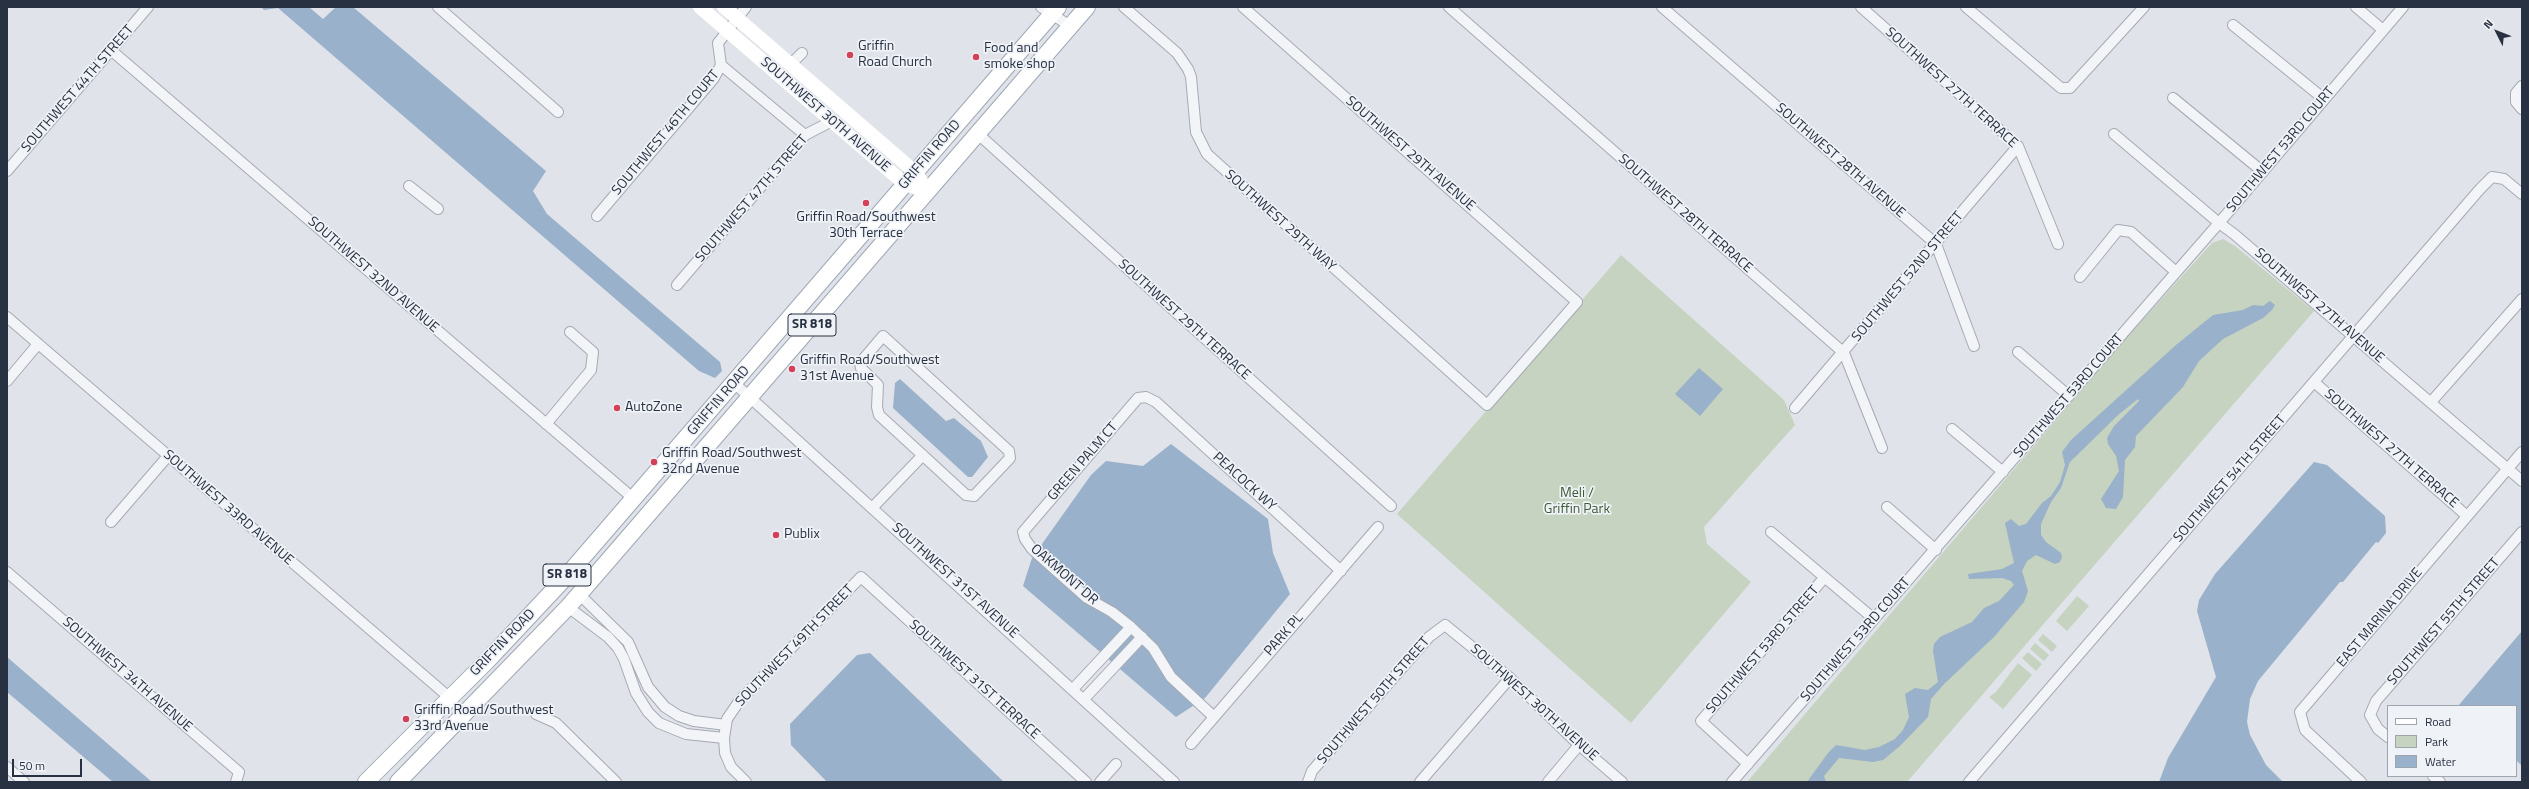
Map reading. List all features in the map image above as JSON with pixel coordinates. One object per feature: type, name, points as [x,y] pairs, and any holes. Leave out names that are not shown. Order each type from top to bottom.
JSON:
[{"type":"main road","name":"SOUTHWEST 30TH AVENUE","points":[[700,7],[905,184],[927,192]]},
{"type":"main road","name":"SOUTHWEST 30TH AVENUE","points":[[724,7],[915,172],[927,192]]},
{"type":"main road","name":"GRIFFIN ROAD","points":[[398,782],[579,594],[1087,7]]},
{"type":"main road","name":"GRIFFIN ROAD","points":[[366,782],[484,664],[542,603],[634,499],[905,184],[1050,10]]},
{"type":"main road","points":[[615,553],[633,521],[634,499]]},
{"type":"main road","points":[[472,706],[469,697],[470,689],[484,664]]},
{"type":"main road","points":[[436,744],[450,717],[452,709],[450,698]]},
{"type":"street","name":"SOUTHWEST 44TH STREET","points":[[7,170],[112,51],[148,7]]},
{"type":"street","points":[[438,7],[558,112]]},
{"type":"street","name":"SOUTHWEST 46TH COURT","points":[[597,216],[714,78],[721,65],[718,43],[738,20],[746,7]]},
{"type":"street","name":"SOUTHWEST 29TH WAY","points":[[1124,7],[1184,62],[1191,78],[1196,132],[1210,158],[1487,405],[1577,302]]},
{"type":"street","name":"SOUTHWEST 29TH AVENUE","points":[[1243,7],[1577,302]]},
{"type":"street","name":"SOUTHWEST 28TH TERRACE","points":[[1449,7],[1844,353],[1882,448]]},
{"type":"street","name":"SOUTHWEST 28TH AVENUE","points":[[1662,7],[1936,244],[1974,346]]},
{"type":"street","name":"SOUTHWEST 27TH TERRACE","points":[[1861,7],[2018,146],[2058,244]]},
{"type":"street","points":[[1966,7],[2061,88],[2070,88],[2144,7]]},
{"type":"street","points":[[2356,7],[2384,30]]},
{"type":"street","name":"SOUTHWEST 53RD COURT","points":[[1732,782],[1936,550],[2263,172],[2403,7]]},
{"type":"street","points":[[1050,10],[1070,26]]},
{"type":"street","points":[[2233,25],[2324,99]]},
{"type":"street","name":"SOUTHWEST 32ND AVENUE","points":[[112,51],[634,499]]},
{"type":"street","points":[[791,64],[802,53]]},
{"type":"street","points":[[721,65],[805,135]]},
{"type":"street","points":[[2519,106],[2516,93],[2522,86]]},
{"type":"street","points":[[2173,98],[2263,172]]},
{"type":"street","name":"SOUTHWEST 47TH STREET","points":[[677,285],[805,135],[832,121]]},
{"type":"street","name":"SOUTHWEST 29TH TERRACE","points":[[977,133],[1391,506]]},
{"type":"street","name":"SOUTHWEST 27TH AVENUE","points":[[2114,134],[2354,336],[2522,481]]},
{"type":"street","name":"SOUTHWEST 52ND STREET","points":[[1795,408],[1844,353],[2018,146]]},
{"type":"street","name":"SOUTHWEST 54TH STREET","points":[[1969,782],[2492,178],[2504,179],[2522,194]]},
{"type":"street","points":[[409,186],[438,209]]},
{"type":"street","points":[[2080,277],[2118,230],[2131,232],[2176,272]]},
{"type":"street","points":[[2431,402],[2522,299]]},
{"type":"street","name":"SOUTHWEST 33RD AVENUE","points":[[7,317],[450,698]]},
{"type":"street","points":[[546,424],[591,370],[593,352],[570,332]]},
{"type":"street","points":[[883,336],[887,338],[1009,451],[1010,458],[981,491],[974,496],[966,495],[922,455],[879,415],[877,407],[878,385],[861,368],[860,363],[883,336]]},
{"type":"street","points":[[7,381],[38,344]]},
{"type":"street","points":[[2018,352],[2069,396]]},
{"type":"street","name":"SOUTHWEST 27TH TERRACE","points":[[2314,382],[2467,516]]},
{"type":"street","name":"SOUTHWEST 31ST AVENUE","points":[[734,383],[751,396],[1174,782]]},
{"type":"street","name":"GREEN PALM CT","points":[[1023,532],[1138,398],[1146,396]]},
{"type":"street","name":"PEACOCK WY","points":[[1146,396],[1156,402],[1341,571]]},
{"type":"street","points":[[1952,428],[2003,472]]},
{"type":"street","name":"EAST MARINA DRIVE","points":[[2361,782],[2305,730],[2300,712],[2522,452]]},
{"type":"street","points":[[873,507],[922,455]]},
{"type":"street","points":[[111,522],[168,456]]},
{"type":"street","points":[[1887,507],[1936,550]]},
{"type":"street","name":"PARK PL","points":[[1191,744],[1378,527]]},
{"type":"street","name":"OAKMONT DR","points":[[1023,532],[1025,539],[1032,549],[1087,598],[1112,612],[1142,637]]},
{"type":"street","points":[[1771,532],[1874,619]]},
{"type":"street","name":"SOUTHWEST 55TH STREET","points":[[2387,736],[2378,729],[2370,715],[2376,701],[2522,532]]},
{"type":"street","name":"SOUTHWEST 34TH AVENUE","points":[[7,572],[239,772],[236,782]]},
{"type":"street","name":"SOUTHWEST 49TH STREET","points":[[724,738],[726,725],[730,714],[740,700],[861,578]]},
{"type":"street","name":"SOUTHWEST 31ST TERRACE","points":[[861,578],[1086,782]]},
{"type":"street","name":"SOUTHWEST 53RD STREET","points":[[1748,764],[1701,722],[1824,578]]},
{"type":"street","points":[[579,594],[628,642],[648,686],[665,707],[680,716],[694,721],[726,725]]},
{"type":"street","points":[[568,606],[608,637],[618,648],[624,659],[636,693],[648,712],[659,723],[686,734],[724,738],[725,753],[731,767],[746,782]]},
{"type":"street","name":"SOUTHWEST 30TH AVENUE","points":[[1445,625],[1510,678],[1579,745],[1622,782]]},
{"type":"street","name":"SOUTHWEST 50TH STREET","points":[[1308,782],[1312,771],[1424,642],[1445,625]]},
{"type":"street","points":[[1073,689],[1131,627]]},
{"type":"street","points":[[1084,700],[1142,637],[1153,648],[1171,677],[1214,716]]},
{"type":"street","points":[[1420,782],[1510,678]]},
{"type":"street","points":[[536,714],[556,723],[616,782]]},
{"type":"street","points":[[1548,782],[1579,745]]},
{"type":"street","points":[[1100,782],[1116,764]]},
{"type":"street","points":[[7,768],[24,782]]},
{"type":"green space","points":[[2223,239],[2235,246],[2314,311],[1907,782],[1747,782],[2120,345],[2212,243]]},
{"type":"green space","name":"Meli / Griffin Park","points":[[1621,255],[1784,400],[1795,425],[1704,527],[1707,544],[1751,582],[1631,723],[1397,514]]},
{"type":"green space","points":[[2077,596],[2089,606],[2067,631],[2056,621]]},
{"type":"green space","points":[[2043,634],[2057,646],[2052,652],[2038,640]]},
{"type":"green space","points":[[2035,643],[2049,655],[2044,661],[2030,649]]},
{"type":"green space","points":[[2028,652],[2042,664],[2036,671],[2022,658]]},
{"type":"green space","points":[[2018,663],[2032,675],[2003,709],[1989,697],[1996,692]]},
{"type":"water","points":[[261,7],[309,7],[323,19],[336,7],[353,7],[546,171],[533,191],[547,214],[720,362],[722,371],[715,378],[699,371],[278,8],[264,10]]},
{"type":"water","points":[[2270,301],[2275,305],[2263,318],[2223,339],[2199,361],[2183,387],[2136,436],[2135,447],[2125,460],[2123,497],[2116,509],[2106,508],[2101,499],[2119,471],[2116,456],[2108,444],[2107,438],[2114,426],[2139,401],[2138,399],[2118,415],[2070,462],[2061,488],[2051,502],[2041,524],[2041,535],[2046,542],[2061,553],[2062,557],[2060,562],[2055,564],[2036,555],[2027,561],[2022,571],[2028,591],[2024,602],[1994,637],[1944,684],[1931,699],[1928,717],[1900,746],[1883,760],[1873,762],[1839,758],[1824,776],[1826,782],[1807,782],[1828,753],[1836,745],[1865,750],[1879,747],[1895,739],[1903,730],[1909,717],[1905,694],[1915,688],[1928,690],[1938,682],[1933,651],[1934,644],[1940,637],[1972,622],[1984,608],[1999,601],[2014,585],[2011,581],[2002,578],[1969,579],[1968,574],[2002,569],[2014,563],[2005,523],[2011,519],[2019,526],[2026,524],[2042,503],[2051,496],[2060,482],[2065,465],[2062,452],[2071,440],[2176,345],[2213,315],[2243,310],[2253,305],[2263,306]]},
{"type":"water","points":[[1699,368],[1723,389],[1700,416],[1675,394]]},
{"type":"water","points":[[900,379],[946,421],[954,418],[981,441],[988,457],[972,477],[968,477],[893,408],[895,383]]},
{"type":"water","points":[[1171,444],[1268,519],[1273,553],[1290,594],[1205,698],[1176,717],[1023,586],[1032,558],[1091,475],[1106,461],[1143,466]]},
{"type":"water","points":[[2314,462],[2327,465],[2385,516],[2386,533],[2378,543],[2376,542],[2343,582],[2340,582],[2258,681],[2250,699],[2247,722],[2250,735],[2266,765],[2283,782],[2159,782],[2168,758],[2216,677],[2197,611],[2199,600],[2215,574]]},
{"type":"water","points":[[2522,631],[2522,766],[2517,761],[2517,705],[2459,705]]},
{"type":"water","points":[[870,653],[1004,782],[827,782],[791,745],[790,724],[857,655]]},
{"type":"water","points":[[7,657],[152,782],[113,782],[7,692]]},
{"type":"place","name":"Griffin Road Church","points":[[850,55]]},
{"type":"place","name":"Food and smoke shop","points":[[976,57]]},
{"type":"place","name":"Griffin Road/Southwest 30th Terrace","points":[[866,203]]},
{"type":"place","name":"Griffin Road/Southwest 31st Avenue","points":[[792,369]]},
{"type":"place","name":"AutoZone","points":[[617,408]]},
{"type":"place","name":"Griffin Road/Southwest 32nd Avenue","points":[[654,462]]},
{"type":"place","name":"Publix","points":[[776,535]]},
{"type":"place","name":"Griffin Road/Southwest 33rd Avenue","points":[[406,719]]}]
